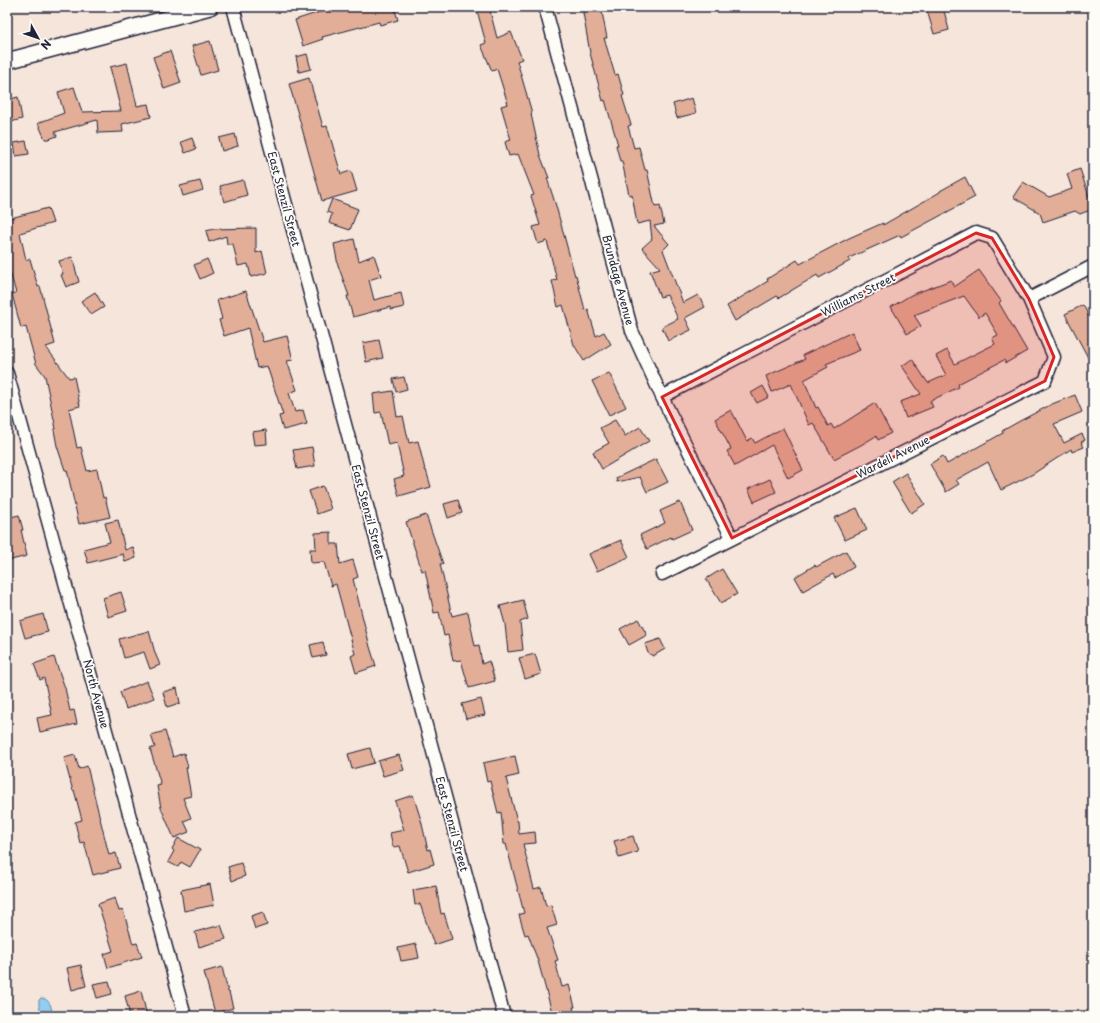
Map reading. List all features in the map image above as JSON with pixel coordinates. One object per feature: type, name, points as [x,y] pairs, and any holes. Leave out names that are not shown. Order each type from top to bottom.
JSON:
[{"type":"street","points":[[7,61],[209,7]]},
{"type":"street","name":"East Stenzil Street","points":[[233,7],[504,1016]]},
{"type":"street","name":"Brundage Avenue","points":[[545,7],[632,330],[662,396],[732,538]]},
{"type":"street","name":"Williams Street","points":[[662,396],[976,234],[992,238],[1029,299]]},
{"type":"street","points":[[1029,299],[1093,266]]},
{"type":"street","name":"Wardell Avenue","points":[[662,574],[1045,381],[1054,357],[1029,299]]},
{"type":"street","name":"North Avenue","points":[[7,372],[185,1016]]},
{"type":"highlighted area","points":[[976,233],[992,238],[1029,299],[1054,357],[1045,381],[732,538],[662,397]]},
{"type":"water","points":[[41,998],[49,1002],[52,1010],[51,1016],[41,1016],[39,1000]]},
{"type":"building","points":[[335,7],[394,7],[398,20],[380,25],[379,22],[322,37],[323,39],[303,46],[295,20]]},
{"type":"building","points":[[476,7],[489,7],[497,38],[511,32],[522,59],[517,61],[532,113],[540,155],[549,178],[547,178],[585,310],[588,309],[596,336],[604,332],[611,344],[584,361],[574,345],[563,305],[558,307],[552,281],[557,280],[547,241],[538,244],[533,227],[540,225],[531,196],[534,195],[518,154],[509,156],[505,142],[511,140],[501,106],[508,104],[497,69],[492,71],[481,45],[486,43]]},
{"type":"building","points":[[582,7],[601,7],[607,38],[604,38],[615,75],[618,74],[624,95],[622,96],[631,125],[628,126],[634,148],[639,147],[645,170],[647,170],[655,207],[660,206],[664,224],[654,226],[669,244],[663,250],[683,303],[698,295],[705,307],[685,318],[691,330],[668,341],[662,327],[678,319],[667,295],[660,297],[650,271],[660,268],[642,248],[652,239],[650,221],[637,224],[632,194],[629,195],[622,161],[620,161],[616,145],[618,145],[605,100],[603,101],[590,53]]},
{"type":"building","points":[[926,7],[943,7],[949,30],[934,34]]},
{"type":"building","points":[[210,41],[218,70],[201,75],[192,46]]},
{"type":"building","points":[[170,51],[181,83],[164,89],[153,57]]},
{"type":"building","points":[[307,54],[311,69],[299,72],[296,57]]},
{"type":"building","points":[[127,63],[137,106],[148,104],[151,117],[122,124],[123,132],[98,133],[97,120],[55,132],[57,136],[45,139],[38,123],[64,113],[58,92],[74,87],[82,112],[121,111],[110,67]]},
{"type":"building","points":[[309,78],[323,127],[327,126],[341,174],[351,171],[357,191],[322,201],[289,84]]},
{"type":"building","points":[[18,97],[22,119],[7,123],[7,100]]},
{"type":"building","points":[[692,98],[696,113],[677,118],[673,104]]},
{"type":"building","points":[[235,134],[238,146],[222,151],[219,138]]},
{"type":"building","points":[[192,138],[196,149],[185,153],[181,142]]},
{"type":"building","points":[[26,141],[29,154],[16,156],[14,143]]},
{"type":"building","points":[[1080,169],[1093,209],[1080,214],[1075,211],[1043,222],[1040,213],[1013,197],[1023,182],[1049,197],[1072,189],[1067,174]]},
{"type":"building","points":[[965,177],[975,197],[901,237],[900,235],[849,258],[850,261],[819,278],[817,275],[779,298],[777,296],[735,321],[727,306],[768,281],[767,279],[797,260],[800,264],[849,238],[883,223],[883,225]]},
{"type":"building","points":[[243,180],[247,195],[224,202],[220,186]]},
{"type":"building","points":[[200,181],[203,190],[183,196],[180,186]]},
{"type":"building","points":[[332,199],[358,209],[350,230],[329,223],[332,214],[327,212]]},
{"type":"building","points":[[48,208],[53,223],[20,233],[26,260],[30,259],[38,287],[40,286],[55,344],[46,347],[69,378],[74,377],[80,406],[69,409],[77,448],[81,447],[87,471],[97,469],[103,498],[105,497],[110,517],[79,524],[67,470],[65,470],[57,446],[54,430],[56,429],[45,376],[36,364],[26,327],[21,328],[12,294],[16,293],[8,265],[7,255],[7,219]]},
{"type":"building","points":[[256,228],[256,253],[262,251],[267,273],[251,277],[248,264],[238,266],[233,244],[227,244],[226,236],[209,242],[206,231],[214,229]]},
{"type":"building","points":[[354,239],[359,261],[374,255],[381,276],[369,280],[374,300],[401,293],[404,307],[391,310],[390,307],[353,317],[347,296],[349,296],[338,265],[334,244]]},
{"type":"building","points":[[72,257],[79,282],[66,287],[61,275],[63,274],[59,261]]},
{"type":"building","points":[[207,259],[213,273],[200,279],[194,265]]},
{"type":"building","points":[[979,270],[1001,301],[999,303],[1027,351],[1006,363],[1004,360],[958,384],[959,387],[930,401],[933,407],[906,418],[900,402],[921,394],[902,366],[912,359],[928,383],[946,375],[936,356],[947,350],[955,364],[995,344],[992,338],[998,335],[985,313],[979,317],[964,296],[914,315],[921,326],[907,334],[891,307],[911,295],[951,280],[954,287]]},
{"type":"building","points":[[246,291],[263,342],[287,336],[293,360],[287,361],[297,390],[289,393],[295,412],[303,410],[307,424],[283,430],[279,416],[283,415],[267,366],[257,368],[248,328],[224,336],[219,320],[222,319],[217,300]]},
{"type":"building","points":[[95,292],[104,307],[91,315],[81,301]]},
{"type":"building","points":[[1083,305],[1093,324],[1093,367],[1065,314]]},
{"type":"building","points":[[852,332],[860,350],[826,364],[828,367],[804,380],[816,408],[818,407],[828,426],[831,424],[834,429],[875,403],[891,433],[878,440],[876,436],[834,459],[813,423],[809,425],[791,384],[772,392],[766,376],[805,359],[803,355]]},
{"type":"building","points":[[379,340],[383,358],[366,362],[363,343]]},
{"type":"building","points":[[609,373],[626,407],[609,415],[592,381]]},
{"type":"building","points":[[404,377],[407,389],[396,392],[393,379]]},
{"type":"building","points":[[763,386],[769,397],[757,403],[751,393]]},
{"type":"building","points":[[393,391],[397,417],[403,416],[409,443],[418,441],[431,487],[399,496],[394,479],[404,476],[397,443],[388,445],[381,412],[375,413],[373,394]]},
{"type":"building","points":[[1075,395],[1082,412],[1054,424],[1064,443],[1082,434],[1085,440],[1081,442],[1084,447],[1072,452],[1071,449],[1033,474],[1001,490],[988,462],[956,480],[959,484],[946,492],[930,464],[943,456],[947,464],[1003,433],[1002,431],[1018,422],[1052,404]]},
{"type":"building","points":[[731,410],[747,441],[752,438],[755,443],[783,428],[803,470],[788,478],[772,445],[735,466],[727,451],[731,449],[715,419]]},
{"type":"building","points":[[615,420],[625,436],[640,427],[649,441],[602,469],[593,452],[609,443],[600,428]]},
{"type":"building","points":[[266,430],[267,444],[254,445],[252,432]]},
{"type":"building","points":[[312,447],[315,466],[297,469],[293,450]]},
{"type":"building","points":[[656,459],[668,482],[647,492],[640,477],[617,482],[616,478]]},
{"type":"building","points":[[906,473],[925,504],[911,513],[892,482]]},
{"type":"building","points":[[770,479],[776,492],[754,502],[748,489]]},
{"type":"building","points":[[323,486],[331,509],[317,514],[309,491]]},
{"type":"building","points":[[458,500],[462,513],[448,518],[444,504]]},
{"type":"building","points":[[680,502],[692,530],[672,539],[671,537],[647,549],[640,535],[665,523],[660,511]]},
{"type":"building","points":[[857,508],[867,530],[845,540],[834,518]]},
{"type":"building","points":[[19,515],[27,556],[7,561],[7,518]]},
{"type":"building","points":[[426,515],[443,564],[440,564],[452,616],[468,612],[475,646],[479,645],[482,664],[489,661],[495,681],[469,688],[461,660],[453,661],[448,635],[444,636],[439,612],[434,613],[425,570],[422,571],[406,522]]},
{"type":"building","points":[[118,520],[125,550],[133,547],[136,558],[125,562],[123,554],[88,563],[84,549],[110,542],[105,523]]},
{"type":"building","points":[[331,532],[331,544],[338,544],[340,564],[353,560],[358,577],[353,579],[376,666],[356,673],[351,656],[355,654],[336,584],[331,586],[324,562],[311,563],[310,549],[316,549],[315,533]]},
{"type":"building","points":[[621,540],[629,557],[597,571],[589,554]]},
{"type":"building","points":[[846,551],[854,567],[835,578],[833,574],[803,591],[795,577],[815,565],[816,567]]},
{"type":"building","points":[[722,569],[737,594],[721,603],[706,579]]},
{"type":"building","points":[[121,592],[127,611],[108,617],[103,598]]},
{"type":"building","points":[[523,600],[528,619],[520,622],[523,650],[508,652],[505,624],[500,606]]},
{"type":"building","points":[[43,614],[48,632],[25,638],[20,621]]},
{"type":"building","points":[[638,619],[647,635],[629,645],[620,629]]},
{"type":"building","points":[[149,631],[160,665],[150,669],[144,652],[124,658],[119,639]]},
{"type":"building","points":[[660,639],[665,649],[653,656],[648,653],[645,644]]},
{"type":"building","points":[[323,642],[326,655],[313,658],[310,645]]},
{"type":"building","points":[[535,654],[541,674],[525,679],[519,658]]},
{"type":"building","points":[[54,657],[65,688],[70,711],[74,710],[77,724],[40,732],[37,718],[52,715],[44,678],[40,680],[34,664]]},
{"type":"building","points":[[147,681],[154,698],[126,709],[120,692]]},
{"type":"building","points":[[177,688],[180,703],[167,707],[163,692]]},
{"type":"building","points":[[481,699],[485,715],[466,719],[462,704]]},
{"type":"building","points":[[165,731],[173,757],[184,753],[188,767],[186,768],[191,796],[183,798],[191,818],[184,821],[189,832],[174,838],[161,808],[157,786],[161,785],[150,749],[155,747],[151,735]]},
{"type":"building","points":[[370,748],[374,763],[352,769],[348,754]]},
{"type":"building","points":[[75,755],[79,769],[87,766],[109,855],[116,853],[120,868],[93,875],[84,842],[80,843],[75,822],[82,820],[64,758]]},
{"type":"building","points":[[399,755],[404,770],[383,776],[378,761]]},
{"type":"building","points":[[515,756],[519,775],[506,778],[518,821],[519,834],[535,832],[536,843],[523,844],[534,889],[541,887],[546,906],[551,905],[557,925],[547,928],[558,960],[555,961],[562,987],[569,985],[575,1007],[573,1007],[575,1016],[553,1016],[538,961],[528,934],[525,935],[519,915],[524,913],[506,844],[504,844],[501,812],[498,813],[490,781],[487,782],[483,763]]},
{"type":"building","points":[[413,795],[428,850],[430,849],[434,864],[408,872],[400,846],[393,847],[390,833],[404,830],[395,801]]},
{"type":"building","points":[[633,836],[638,852],[619,858],[614,841]]},
{"type":"building","points":[[178,838],[200,850],[190,867],[181,862],[178,867],[168,862],[174,851],[172,849]]},
{"type":"building","points":[[241,863],[245,876],[232,881],[228,867]]},
{"type":"building","points":[[210,884],[214,905],[184,911],[181,890]]},
{"type":"building","points":[[436,886],[441,914],[444,913],[452,939],[434,945],[420,904],[415,905],[413,890]]},
{"type":"building","points":[[115,898],[119,911],[123,910],[133,944],[137,943],[142,957],[108,968],[104,954],[113,951],[98,904]]},
{"type":"building","points":[[263,912],[267,925],[255,929],[251,916]]},
{"type":"building","points":[[221,925],[226,939],[199,947],[195,932]]},
{"type":"building","points":[[416,944],[419,958],[401,961],[398,948]]},
{"type":"building","points":[[81,965],[86,986],[72,990],[67,968]]},
{"type":"building","points":[[222,967],[233,1008],[215,1013],[204,972]]},
{"type":"building","points":[[109,981],[112,994],[97,998],[93,984]]},
{"type":"building","points":[[141,991],[147,1016],[130,1016],[125,996]]}]
